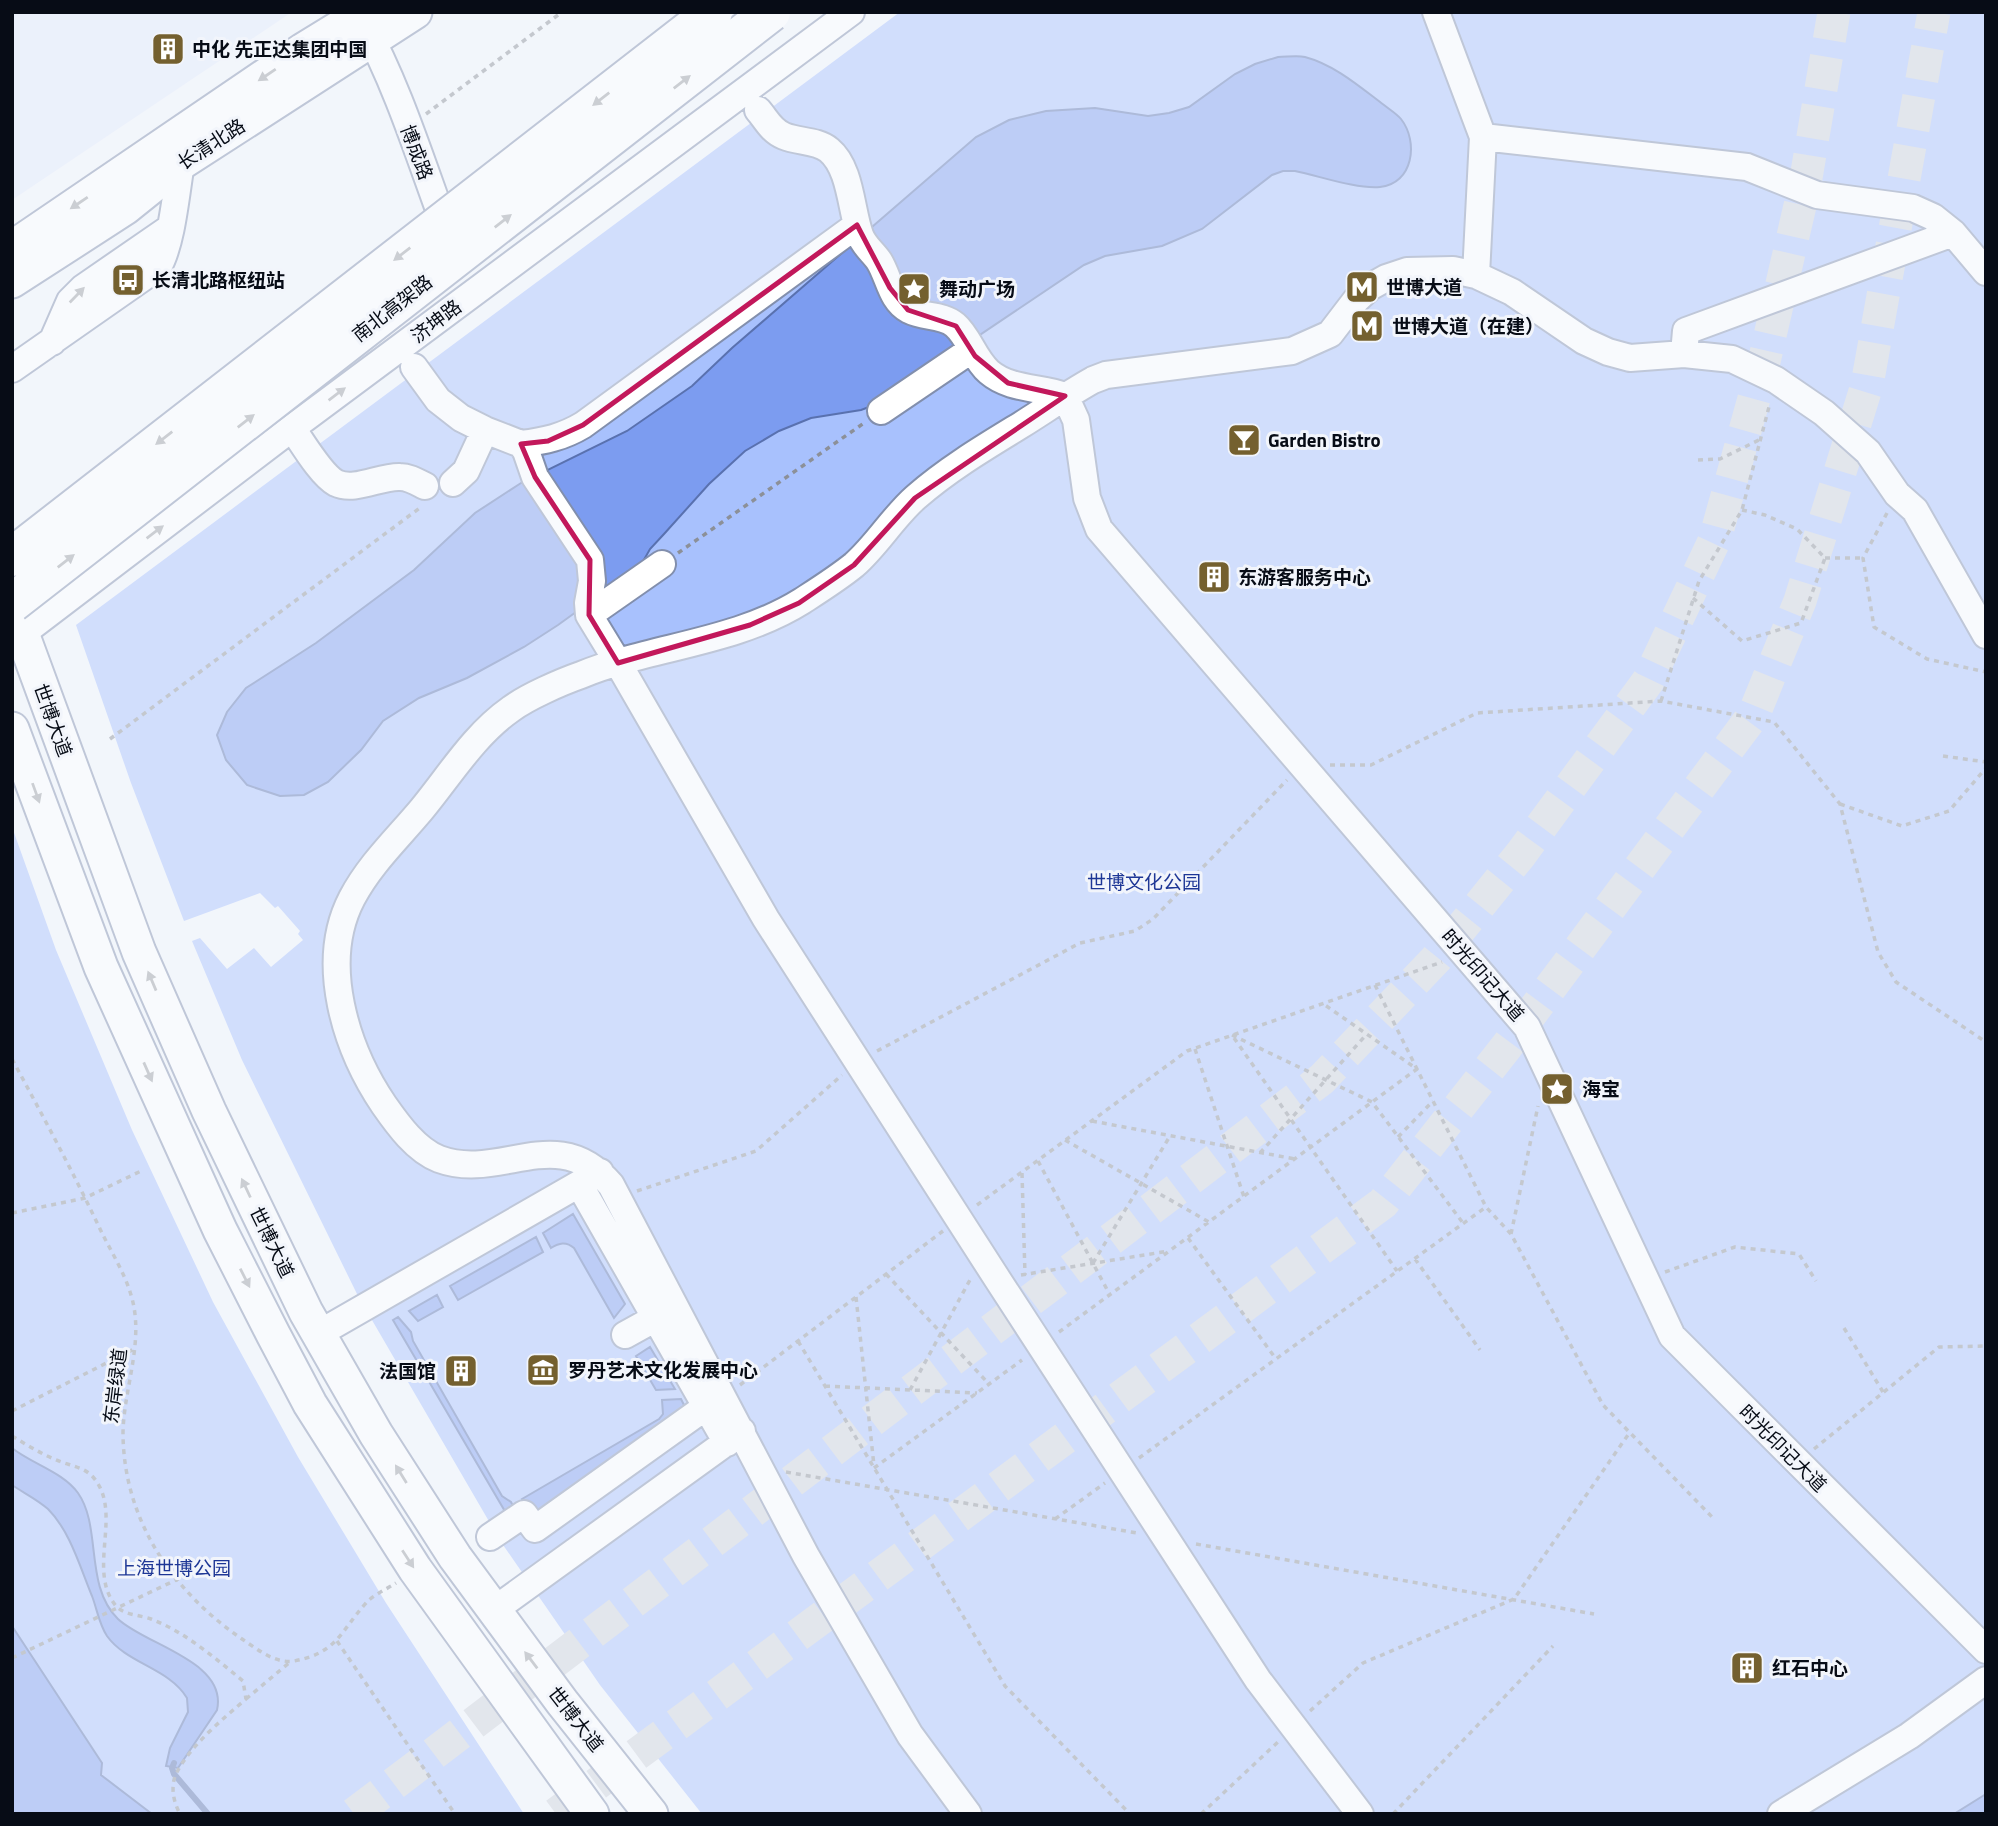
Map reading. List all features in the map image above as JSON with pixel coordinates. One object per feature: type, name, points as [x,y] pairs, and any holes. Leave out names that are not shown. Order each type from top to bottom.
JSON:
[{"type":"highway","name":"南北高架路","points":[[12,556],[713,12]]},
{"type":"highway","name":"南北高架路","points":[[16,614],[771,12]]},
{"type":"main road","name":"长清北路","points":[[12,248],[292,58],[364,20],[415,12]]},
{"type":"main road","name":"长清北路","points":[[12,281],[125,208],[364,20]]},
{"type":"main road","name":"世博大道","points":[[16,614],[139,952],[209,1111],[318,1334],[376,1434],[455,1557],[562,1702],[651,1813]]},
{"type":"main road","name":"世博大道","points":[[12,729],[101,967],[220,1230],[310,1404],[415,1569],[592,1814]]},
{"type":"street","name":"济坤路","points":[[16,614],[292,428],[851,12]]},
{"type":"street","points":[[1436,12],[1483,137],[1476,275]]},
{"type":"street","name":"博成路","points":[[364,20],[471,295]]},
{"type":"street","points":[[758,110],[771,128],[782,135],[830,150],[846,180],[861,238],[879,261],[890,288],[908,310],[945,318],[957,326],[971,350],[990,373],[1007,383],[1047,389],[1065,397]]},
{"type":"street","points":[[1483,137],[1746,167],[1817,195],[1913,208],[1933,217],[1953,233],[1986,272]]},
{"type":"street","points":[[12,369],[52,342],[70,302],[83,288],[170,228],[181,163]]},
{"type":"street","points":[[414,367],[438,401],[461,418],[485,430],[521,444],[548,441],[567,435],[857,225]]},
{"type":"street","points":[[1684,354],[1686,331],[1953,233]]},
{"type":"street","points":[[968,1814],[909,1735],[735,1437],[582,1161],[566,1155],[551,1154],[460,1164],[437,1158],[411,1140],[368,1080],[353,1048],[342,1008],[337,971],[345,913],[375,861],[421,810],[470,747],[511,708],[581,675],[750,625],[799,603],[854,565],[915,498],[970,457],[1065,397],[1106,376],[1292,351],[1330,334],[1356,300],[1370,287],[1407,271],[1453,270],[1476,275],[1513,292],[1584,341],[1608,352],[1630,358],[1684,354],[1732,359],[1776,380],[1824,413],[1868,452],[1897,494],[1915,510],[1986,635]]},
{"type":"street","points":[[881,411],[971,350]]},
{"type":"street","name":"时光印记大道","points":[[1065,397],[1076,420],[1087,498],[1100,529],[1527,1027],[1672,1336],[1796,1463],[1986,1650]]},
{"type":"street","points":[[292,428],[326,475],[336,483],[349,485],[400,477],[425,486]]},
{"type":"street","points":[[453,482],[466,471],[485,430]]},
{"type":"street","points":[[521,444],[535,477],[590,560],[592,581],[589,615],[766,919],[1258,1680],[1360,1814]]},
{"type":"street","points":[[589,615],[662,564]]},
{"type":"street","points":[[318,1334],[590,1178]]},
{"type":"street","points":[[590,1178],[618,1197],[666,1312]]},
{"type":"street","points":[[625,1335],[666,1312]]},
{"type":"street","points":[[490,1537],[524,1514],[535,1529],[715,1401]]},
{"type":"street","points":[[494,1610],[735,1437]]},
{"type":"street","points":[[618,1469],[643,1503]]},
{"type":"street","points":[[542,1523],[567,1559]]},
{"type":"street","points":[[1781,1814],[1909,1736],[1986,1680]]},
{"type":"path","points":[[408,128],[562,12]]},
{"type":"path","points":[[1661,701],[1699,581],[1742,510],[1776,380]]},
{"type":"path","points":[[662,564],[881,411]]},
{"type":"path","points":[[1698,460],[1720,459],[1761,439]]},
{"type":"path","points":[[110,739],[453,482]]},
{"type":"path","points":[[1897,494],[1863,558],[1874,627],[1927,659],[1986,672]]},
{"type":"path","points":[[1742,510],[1765,515],[1797,529],[1825,558],[1863,558]]},
{"type":"path","points":[[1693,598],[1742,641],[1801,623],[1825,558]]},
{"type":"path","points":[[618,1197],[756,1151],[858,1061],[1080,943],[1135,930],[1153,919],[1302,765],[1371,765],[1477,713],[1661,701],[1774,722],[1840,804],[1878,952],[1896,982],[1986,1042]]},
{"type":"path","points":[[1943,756],[1986,762]]},
{"type":"path","points":[[1840,804],[1902,826],[1949,811],[1986,768]]},
{"type":"path","points":[[715,1401],[1187,1051],[1465,954]]},
{"type":"path","points":[[1375,985],[1486,1207],[1511,1234],[1603,1405],[1714,1520]]},
{"type":"path","points":[[1322,1003],[1417,1069]]},
{"type":"path","points":[[1260,1153],[1366,1034]]},
{"type":"path","points":[[1232,1035],[1372,1102],[1464,1223]]},
{"type":"path","points":[[1232,1035],[1397,1271]]},
{"type":"path","points":[[1195,1048],[1244,1197]]},
{"type":"path","name":"东岸绿道","points":[[12,1059],[85,1198],[131,1295],[135,1313],[134,1349],[123,1432],[131,1495],[158,1557],[217,1622],[267,1656],[290,1662]]},
{"type":"path","points":[[1511,1234],[1546,1066]]},
{"type":"path","points":[[874,1468],[1417,1069]]},
{"type":"path","points":[[1398,1137],[1433,1101]]},
{"type":"path","points":[[1092,1121],[1295,1160]]},
{"type":"path","points":[[1093,1263],[1170,1136]]},
{"type":"path","points":[[1065,1140],[1209,1222]]},
{"type":"path","points":[[1038,1160],[1110,1295]]},
{"type":"path","points":[[12,1213],[85,1198],[143,1170]]},
{"type":"path","points":[[1022,1172],[1026,1323]]},
{"type":"path","points":[[1055,1519],[1486,1207]]},
{"type":"path","points":[[1188,1238],[1276,1359]]},
{"type":"path","points":[[1647,1278],[1735,1247],[1799,1254],[1816,1281]]},
{"type":"path","points":[[998,1280],[1171,1251]]},
{"type":"path","points":[[910,1390],[983,1255]]},
{"type":"path","points":[[1415,1259],[1480,1350]]},
{"type":"path","points":[[886,1274],[989,1384]]},
{"type":"path","points":[[856,1297],[874,1468]]},
{"type":"path","points":[[1844,1328],[1883,1392]]},
{"type":"path","points":[[798,1341],[1005,1686],[1130,1814]]},
{"type":"path","points":[[1796,1463],[1939,1347],[1986,1346]]},
{"type":"path","points":[[12,1412],[134,1349]]},
{"type":"path","points":[[825,1387],[977,1393]]},
{"type":"path","points":[[1201,1814],[1363,1663],[1514,1599],[1630,1432]]},
{"type":"path","points":[[12,1436],[58,1461],[85,1470],[94,1478],[101,1491],[104,1506],[106,1582],[115,1608]]},
{"type":"path","points":[[180,1814],[172,1796],[176,1773],[195,1748],[290,1662],[318,1654],[337,1642],[368,1601],[415,1569]]},
{"type":"path","points":[[12,1658],[178,1579]]},
{"type":"path","points":[[115,1608],[169,1626],[243,1681],[246,1699]]},
{"type":"path","points":[[337,1642],[455,1814]]},
{"type":"path","points":[[1393,1814],[1553,1646]]},
{"type":"highlighted area","points":[[857,225],[890,288],[908,310],[956,326],[975,356],[1008,383],[1065,396],[915,498],[854,565],[799,603],[750,625],[618,663],[589,615],[590,560],[535,477],[521,444],[548,441],[583,425]]},
{"type":"shaded area","points":[[12,12],[292,12],[12,200]]},
{"type":"shaded area","points":[[1302,56],[1327,65],[1399,117],[1407,128],[1411,150],[1410,160],[1400,178],[1391,184],[1370,187],[1295,171],[1272,175],[1202,229],[1162,246],[1105,256],[1084,265],[877,404],[861,410],[811,418],[779,431],[745,451],[709,484],[650,549],[641,565],[524,647],[467,678],[419,698],[383,721],[361,750],[328,782],[304,795],[280,796],[247,785],[226,760],[217,735],[227,712],[246,688],[316,643],[414,570],[475,513],[521,483],[627,431],[692,386],[732,348],[976,137],[1009,120],[1046,111],[1095,108],[1148,116],[1169,113],[1189,107],[1235,74],[1278,57]]},
{"type":"shaded area","points":[[573,1214],[625,1304],[614,1318],[574,1248],[562,1244],[551,1248],[543,1233]]},
{"type":"shaded area","points":[[536,1237],[543,1252],[458,1300],[450,1286]]},
{"type":"shaded area","points":[[437,1295],[443,1307],[418,1321],[409,1311]]},
{"type":"shaded area","points":[[398,1317],[411,1332],[413,1341],[502,1496],[511,1502],[514,1508],[506,1513],[393,1320]]},
{"type":"shaded area","points":[[650,1347],[675,1389],[656,1390],[636,1356]]},
{"type":"shaded area","points":[[681,1399],[687,1411],[535,1519],[522,1499],[659,1419],[663,1414],[662,1400]]},
{"type":"shaded area","points":[[12,1448],[64,1479],[78,1493],[90,1522],[101,1590],[118,1619],[182,1656],[210,1679],[217,1693],[217,1710],[178,1768],[166,1766],[170,1748],[188,1712],[187,1698],[170,1680],[125,1653],[107,1636],[79,1562],[56,1518],[48,1509],[12,1485]]},
{"type":"shaded area","points":[[12,1626],[102,1763],[101,1775],[152,1814],[12,1814]]},
{"type":"shaded area","points":[[1986,1794],[1986,1814],[1954,1814]]},
{"type":"green space","name":"世博文化公园","points":[[900,12],[1986,12],[1986,1814],[702,1814],[600,1685],[501,1542],[358,1296],[242,1060],[192,941],[200,938],[227,969],[254,948],[271,967],[303,940],[298,934],[300,931],[278,906],[275,908],[260,893],[184,921],[131,783],[76,625]]},
{"type":"green space","name":"上海世博公园","points":[[12,827],[56,950],[132,1130],[213,1302],[298,1457],[386,1603],[524,1814],[152,1814],[101,1775],[102,1762],[12,1626]]},
{"type":"waterway","points":[[174,1763],[174,1774],[208,1814]]},
{"type":"tunnel","points":[[354,1814],[1322,1079],[1436,959],[1521,854],[1648,681],[1715,539],[1763,366],[1805,184],[1834,12]]},
{"type":"tunnel","points":[[556,1814],[1383,1203],[1507,1046],[1754,714],[1800,601],[1867,385],[1934,12]]},
{"type":"place","name":"中化 先正达集团中国","points":[[168,49]]},
{"type":"place","name":"长清北路枢纽站","points":[[128,280]]},
{"type":"place","name":"世博大道","points":[[1362,287]]},
{"type":"place","name":"舞动广场","points":[[914,289]]},
{"type":"place","name":"世博大道（在建）","points":[[1367,326]]},
{"type":"place","name":"Garden Bistro","points":[[1244,440]]},
{"type":"place","name":"东游客服务中心","points":[[1214,577]]},
{"type":"place","name":"海宝","points":[[1557,1089]]},
{"type":"place","name":"罗丹艺术文化发展中心","points":[[543,1370]]},
{"type":"place","name":"法国馆","points":[[461,1371]]},
{"type":"place","name":"红石中心","points":[[1747,1668]]}]
